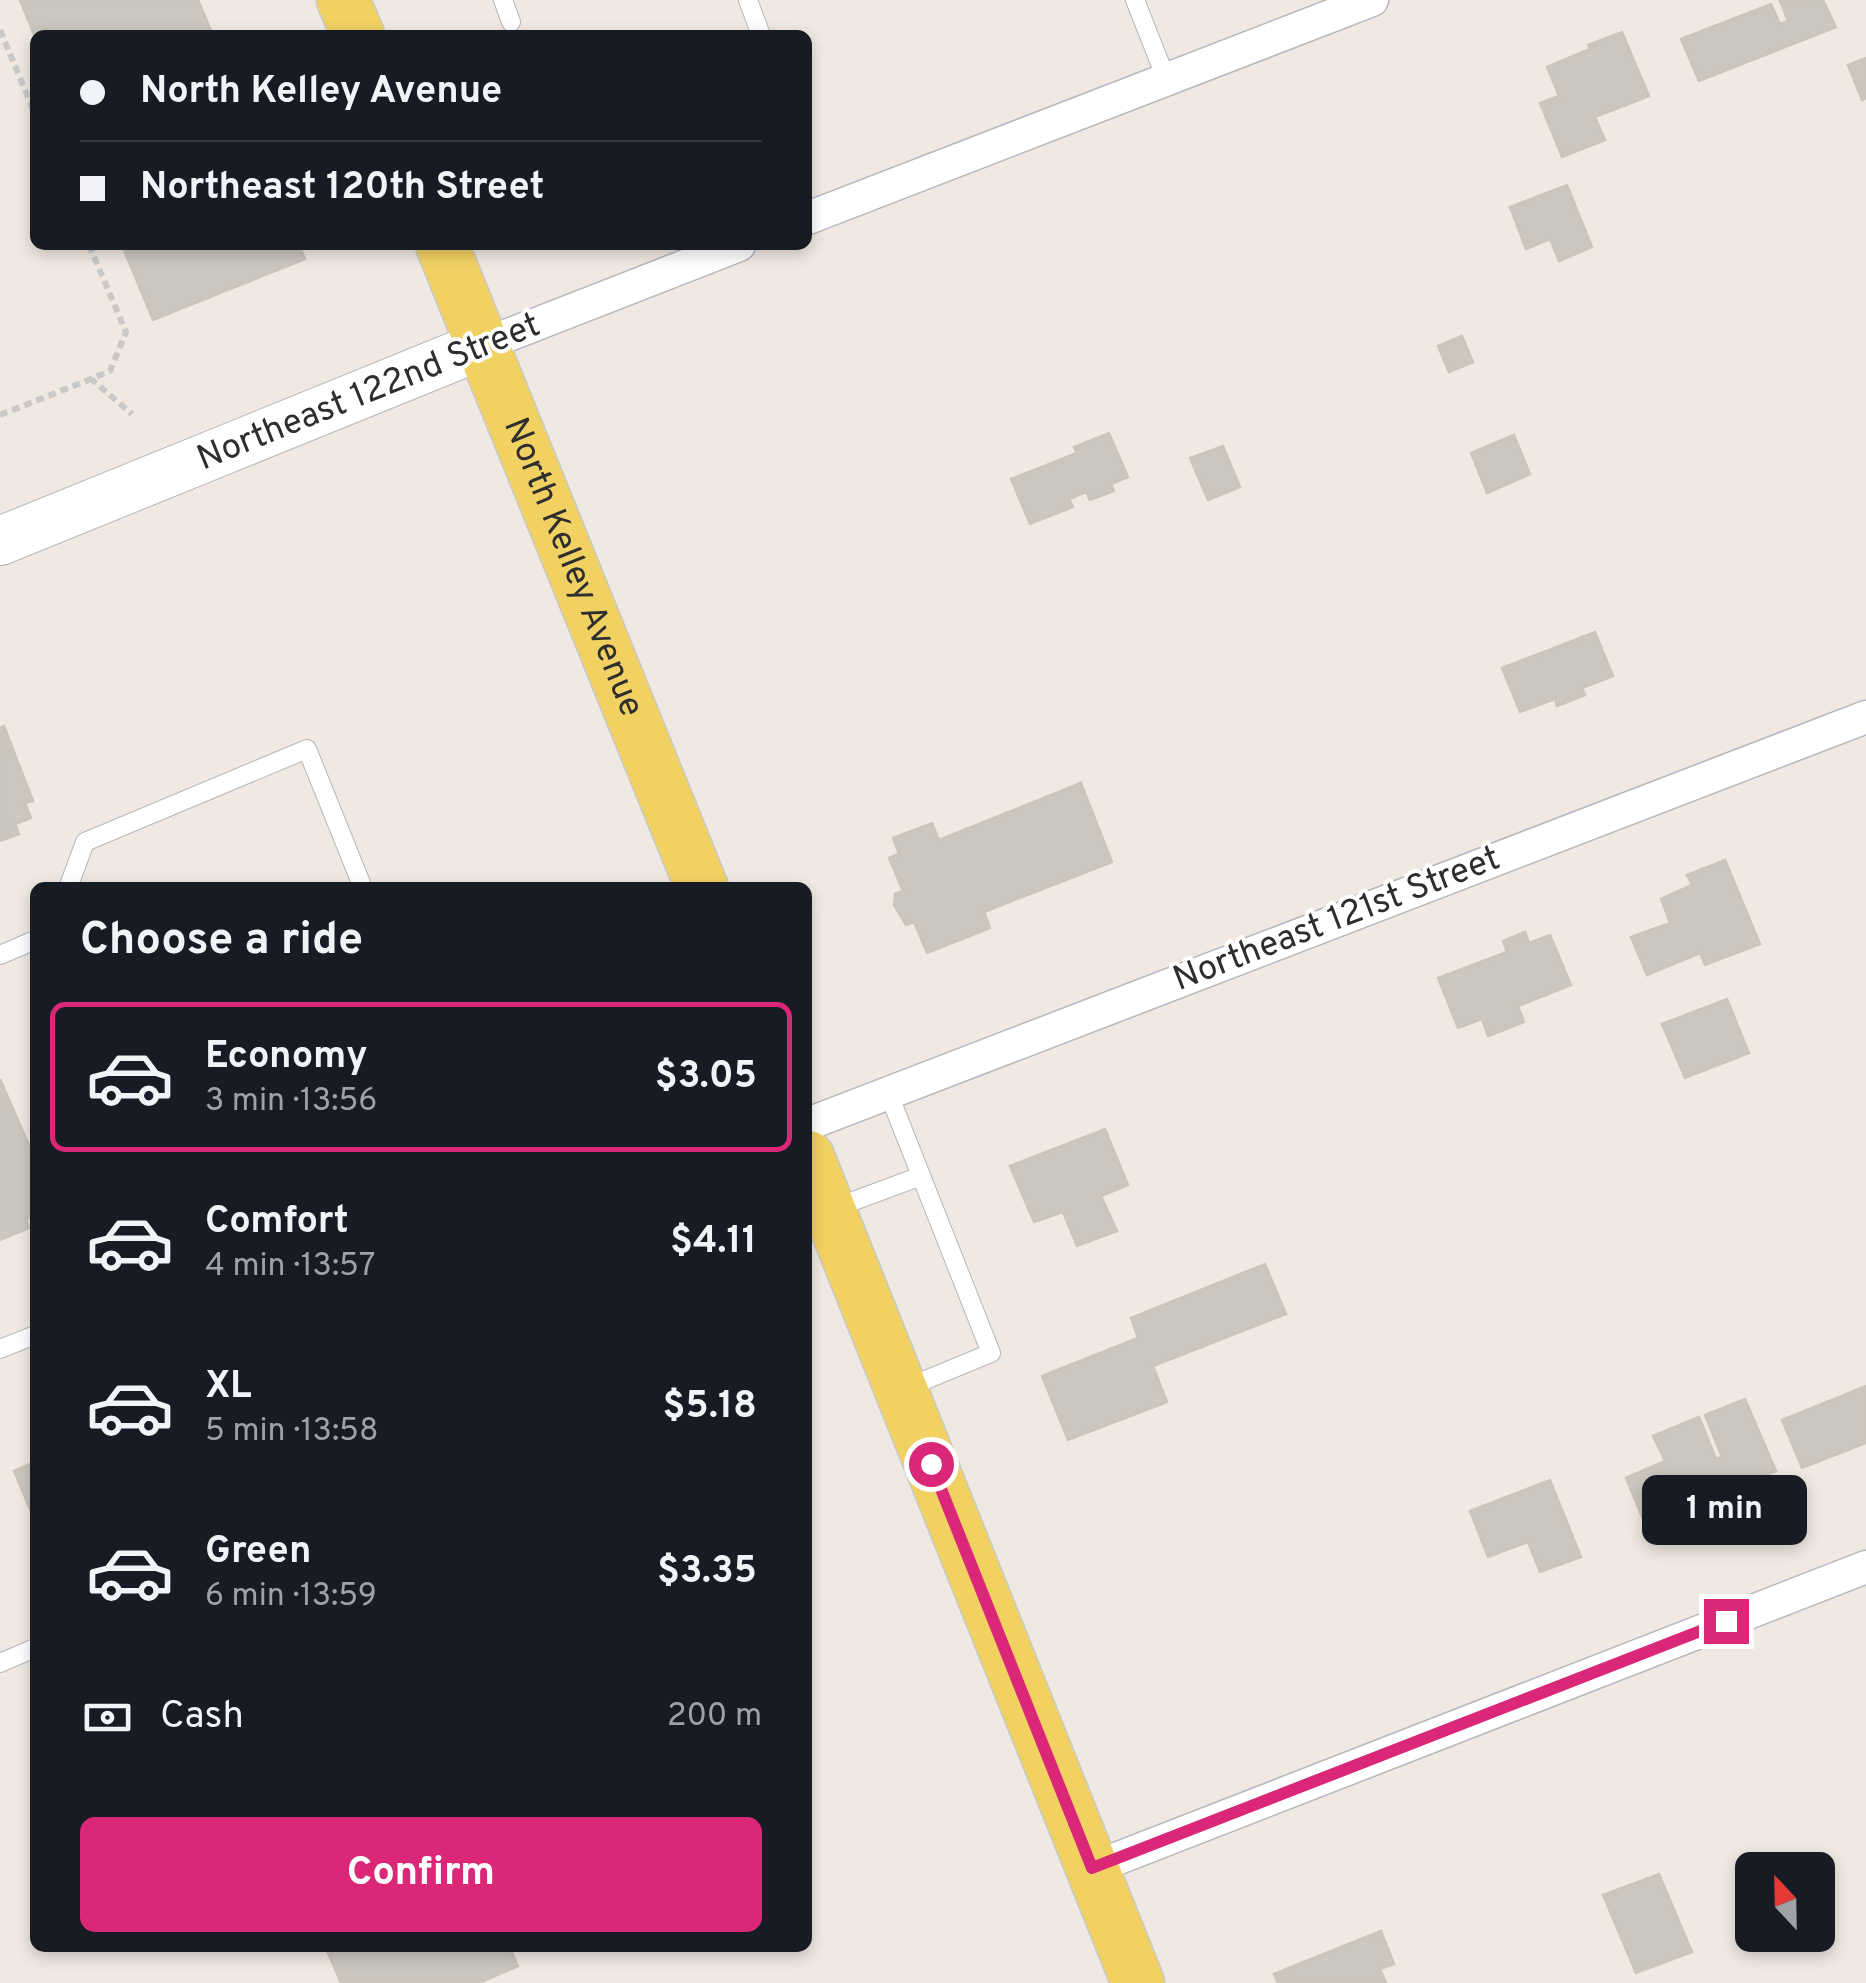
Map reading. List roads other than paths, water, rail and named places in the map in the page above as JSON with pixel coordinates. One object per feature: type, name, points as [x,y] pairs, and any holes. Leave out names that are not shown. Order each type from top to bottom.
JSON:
[{"type":"main road","points":[[343,0],[356,30]]},
{"type":"main road","name":"North Kelley Avenue","points":[[444,250],[700,882]]},
{"type":"main road","name":"Northeast 122nd Street","points":[[0,541],[483,345]]},
{"type":"main road","points":[[812,1167],[1138,1983]]},
{"type":"street","points":[[812,216],[1372,0]]},
{"type":"street","name":"Northeast 122nd Street","points":[[483,345],[726,250]]},
{"type":"street","name":"Northeast 121st Street","points":[[812,1122],[1866,717]]},
{"type":"street","points":[[1092,1868],[1866,1567]]},
{"type":"lane","points":[[503,0],[511,22]]},
{"type":"lane","points":[[748,0],[759,30]]},
{"type":"lane","points":[[1135,0],[1167,81]]},
{"type":"lane","points":[[70,882],[86,842],[306,749],[361,882]]},
{"type":"lane","points":[[0,955],[30,942]]},
{"type":"lane","points":[[888,1092],[991,1353],[901,1390]]},
{"type":"lane","points":[[829,1211],[920,1176]]},
{"type":"lane","points":[[0,1349],[30,1336]]},
{"type":"lane","points":[[0,1663],[30,1650]]}]
